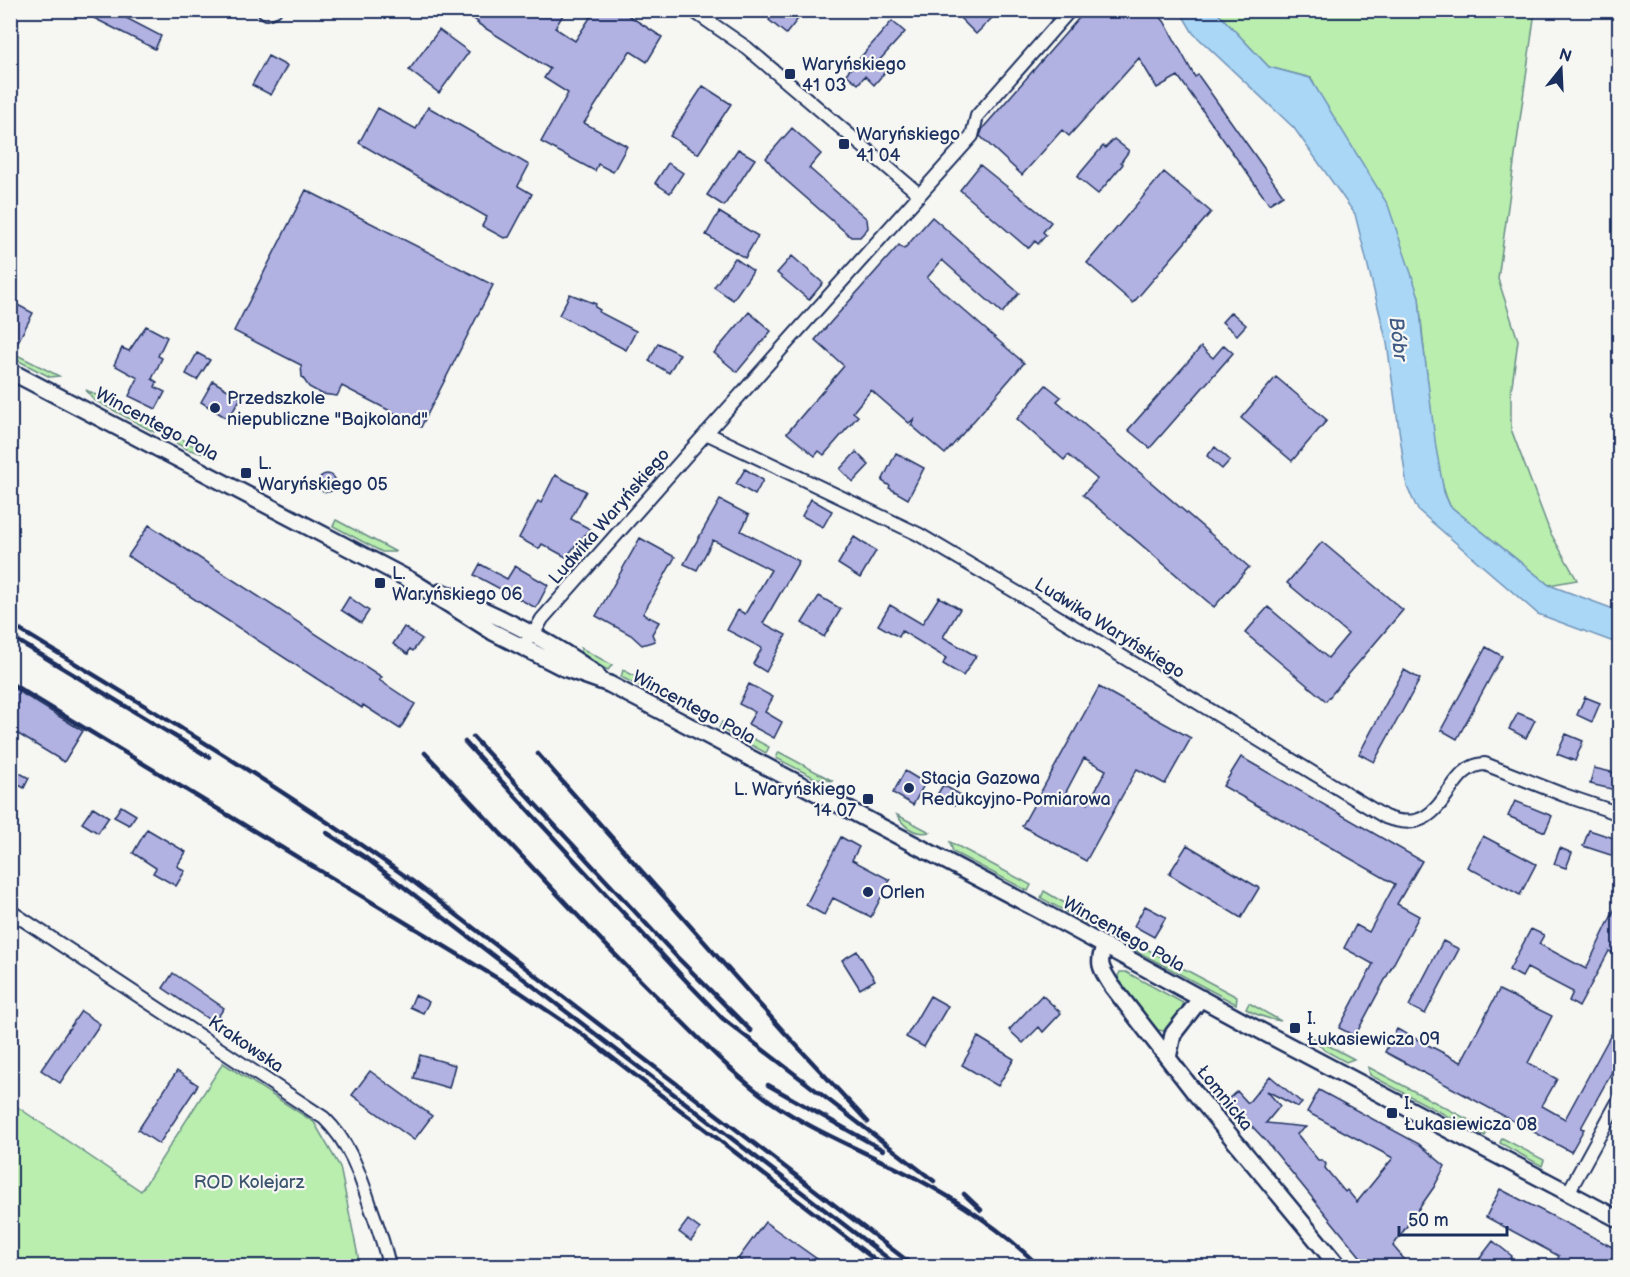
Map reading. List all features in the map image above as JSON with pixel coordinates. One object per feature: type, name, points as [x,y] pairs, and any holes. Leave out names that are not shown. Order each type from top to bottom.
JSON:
[{"type":"street","points":[[263,10],[267,13],[275,10]]},
{"type":"street","points":[[692,10],[747,48],[919,194]]},
{"type":"street","name":"Ludwika Waryńskiego","points":[[533,635],[542,619],[972,136],[977,116],[1070,10]]},
{"type":"street","name":"Wincentego Pola","points":[[10,371],[412,581],[479,608],[533,635],[570,655],[609,684]]},
{"type":"street","name":"Ludwika Waryńskiego","points":[[706,433],[918,534],[1038,604],[1385,817],[1407,822],[1428,815],[1446,798],[1466,770],[1475,764],[1498,767],[1564,795],[1620,814]]},
{"type":"street","name":"Wincentego Pola","points":[[412,581],[463,615],[513,642],[564,668],[609,684],[1620,1220]]},
{"type":"street","points":[[513,642],[521,642],[533,635]]},
{"type":"street","name":"Krakowska","points":[[10,911],[324,1118],[336,1130],[352,1156],[389,1266]]},
{"type":"street","name":"Łomnicka","points":[[1105,946],[1099,958],[1102,971],[1195,1093],[1338,1266]]},
{"type":"street","points":[[1168,1058],[1173,1034],[1201,998]]},
{"type":"street","points":[[1568,1193],[1620,1098]]},
{"type":"green space","points":[[1216,11],[1535,11],[1498,279],[1518,340],[1511,393],[1511,429],[1550,532],[1577,580],[1549,585],[1450,506],[1437,460],[1419,297],[1311,78],[1269,67]]},
{"type":"green space","points":[[11,352],[59,376],[50,377],[11,357]]},
{"type":"green space","points":[[86,390],[157,426],[154,432],[94,400]]},
{"type":"green space","points":[[170,433],[218,458],[187,449],[167,438]]},
{"type":"green space","points":[[336,520],[396,552],[382,552],[333,526]]},
{"type":"green space","points":[[581,648],[612,665],[608,670],[581,656]]},
{"type":"green space","points":[[623,670],[672,696],[674,703],[621,677]]},
{"type":"green space","points":[[722,722],[769,747],[766,753],[719,728]]},
{"type":"green space","points":[[779,752],[833,781],[815,778],[776,758]]},
{"type":"green space","points":[[897,815],[930,832],[910,829]]},
{"type":"green space","points":[[950,842],[1031,885],[1028,891],[953,852]]},
{"type":"green space","points":[[1044,891],[1102,925],[1092,926],[1041,898]]},
{"type":"green space","points":[[1124,937],[1237,997],[1236,1004],[1127,946]]},
{"type":"green space","points":[[1120,972],[1126,972],[1183,1003],[1183,1008],[1164,1031],[1158,1030],[1119,981]]},
{"type":"green space","points":[[1249,1003],[1281,1021],[1263,1017],[1246,1009]]},
{"type":"green space","points":[[1312,1037],[1354,1059],[1346,1062],[1324,1050]]},
{"type":"green space","name":"ROD Kolejarz","points":[[223,1063],[314,1122],[340,1167],[360,1266],[11,1266],[11,1111],[13,1112],[16,1106],[141,1191]]},
{"type":"green space","points":[[1368,1067],[1488,1130],[1485,1136],[1370,1075]]},
{"type":"green space","points":[[1502,1138],[1544,1160],[1542,1166],[1500,1143]]},
{"type":"water","name":"Bóbr","points":[[1180,11],[1216,11],[1269,67],[1310,78],[1388,205],[1419,297],[1436,448],[1444,492],[1450,506],[1549,585],[1619,611],[1619,644],[1538,614],[1418,510],[1407,487],[1387,343],[1355,214],[1294,128],[1193,33]]},
{"type":"building","points":[[78,10],[111,10],[161,36],[155,49]]},
{"type":"building","points":[[460,10],[566,10],[555,28],[575,41],[595,10],[620,10],[662,37],[647,62],[630,51],[584,123],[627,146],[613,172],[598,164],[595,171],[541,142],[568,93],[544,78],[550,69]]},
{"type":"building","points":[[776,10],[805,10],[786,34],[769,20]]},
{"type":"building","points":[[952,10],[1000,10],[976,34]]},
{"type":"building","points":[[1086,10],[1157,10],[1195,77],[1198,75],[1283,195],[1269,204],[1178,76],[1157,88],[1139,58],[1069,136],[1062,130],[1022,175],[980,136],[983,128]]},
{"type":"building","points":[[892,21],[905,32],[876,64],[885,72],[874,85],[865,76],[858,84],[846,74]]},
{"type":"building","points":[[439,30],[469,52],[439,93],[409,70]]},
{"type":"building","points":[[268,56],[287,66],[271,95],[252,85]]},
{"type":"building","points":[[703,86],[731,104],[698,154],[670,136]]},
{"type":"building","points":[[428,107],[529,165],[518,186],[532,194],[509,237],[504,238],[482,226],[487,217],[359,143],[378,108],[416,129]]},
{"type":"building","points":[[792,128],[821,154],[809,168],[867,219],[868,228],[860,237],[851,237],[780,175],[766,158]]},
{"type":"building","points":[[1114,139],[1129,151],[1121,162],[1123,164],[1098,194],[1077,177],[1103,146],[1105,148]]},
{"type":"building","points":[[738,149],[755,159],[724,206],[707,195]]},
{"type":"building","points":[[668,163],[683,173],[670,193],[655,183]]},
{"type":"building","points":[[980,165],[1051,222],[1043,232],[1046,235],[1038,244],[1035,241],[1029,248],[1024,245],[960,190]]},
{"type":"building","points":[[1164,172],[1211,212],[1133,303],[1087,263]]},
{"type":"building","points":[[306,190],[493,285],[421,427],[342,386],[337,396],[322,394],[309,387],[302,377],[301,365],[234,331]]},
{"type":"building","points":[[719,212],[758,236],[745,258],[706,235]]},
{"type":"building","points":[[932,217],[1019,293],[1002,313],[942,260],[927,278],[1024,363],[945,454],[911,425],[915,418],[909,423],[871,390],[853,412],[858,416],[824,455],[819,451],[815,456],[787,433],[844,366],[815,340],[899,245],[904,249]]},
{"type":"building","points":[[792,256],[823,283],[809,300],[777,273]]},
{"type":"building","points":[[735,258],[753,271],[733,300],[714,287]]},
{"type":"building","points":[[570,294],[596,304],[595,307],[600,310],[599,312],[636,331],[626,350],[559,315]]},
{"type":"building","points":[[10,301],[33,313],[10,357]]},
{"type":"building","points":[[749,312],[771,331],[737,372],[714,353]]},
{"type":"building","points":[[1231,312],[1246,325],[1237,335],[1222,322]]},
{"type":"building","points":[[146,326],[167,337],[158,356],[162,358],[152,379],[157,382],[155,387],[165,392],[156,409],[129,396],[138,378],[114,365],[122,348],[129,351]]},
{"type":"building","points":[[658,343],[680,354],[669,373],[649,361]]},
{"type":"building","points":[[1224,345],[1233,353],[1150,448],[1128,430],[1201,347],[1213,358]]},
{"type":"building","points":[[197,353],[210,360],[197,380],[186,374]]},
{"type":"building","points":[[1276,377],[1327,420],[1292,461],[1241,418]]},
{"type":"building","name":"Przedszkole niepubliczne \"Bajkoland\"","points":[[213,381],[241,398],[228,419],[201,402]]},
{"type":"building","points":[[1046,385],[1061,397],[1057,401],[1249,567],[1214,607],[1083,495],[1097,479],[1068,455],[1064,460],[1017,419]]},
{"type":"building","points":[[1215,447],[1230,460],[1222,469],[1207,456]]},
{"type":"building","points":[[856,452],[869,465],[853,482],[840,469]]},
{"type":"building","points":[[896,453],[924,468],[908,499],[882,481]]},
{"type":"building","points":[[745,469],[763,480],[755,495],[736,484]]},
{"type":"building","points":[[327,474],[333,477],[336,483],[333,489],[327,492],[321,489],[318,483],[321,477]]},
{"type":"building","points":[[555,475],[586,491],[571,519],[590,529],[566,557],[542,544],[539,549],[519,538],[538,501],[541,503]]},
{"type":"building","points":[[811,499],[832,511],[823,527],[802,516]]},
{"type":"building","points":[[720,500],[749,515],[741,531],[799,561],[763,623],[786,635],[766,672],[753,664],[762,648],[727,630],[738,610],[745,614],[771,570],[713,540],[697,570],[684,564]]},
{"type":"building","points":[[149,525],[382,677],[379,680],[415,704],[400,729],[363,705],[362,708],[128,556]]},
{"type":"building","points":[[854,537],[876,551],[860,578],[838,564]]},
{"type":"building","points":[[640,538],[675,557],[643,614],[659,622],[652,634],[655,641],[642,645],[631,635],[596,616]]},
{"type":"building","points":[[1322,542],[1403,610],[1326,701],[1245,633],[1268,607],[1328,658],[1348,634],[1287,583]]},
{"type":"building","points":[[480,564],[507,579],[515,566],[548,585],[536,608],[474,575]]},
{"type":"building","points":[[819,596],[841,609],[824,637],[802,623]]},
{"type":"building","points":[[349,597],[369,611],[361,623],[341,610]]},
{"type":"building","points":[[939,597],[960,609],[943,637],[976,656],[963,676],[943,664],[946,658],[902,631],[899,637],[878,625],[890,605],[922,624]]},
{"type":"building","points":[[404,627],[422,639],[413,651],[410,649],[408,654],[393,644]]},
{"type":"building","points":[[1486,647],[1502,656],[1457,739],[1441,730]]},
{"type":"building","points":[[1404,670],[1420,679],[1374,762],[1359,754]]},
{"type":"building","points":[[749,684],[773,697],[765,712],[782,722],[774,738],[748,724],[755,712],[739,704]]},
{"type":"building","points":[[10,686],[83,731],[64,762],[10,729]]},
{"type":"building","points":[[1099,687],[1191,738],[1165,784],[1137,769],[1086,861],[1022,826]],"holes":[[[1084,758],[1106,770],[1088,804],[1066,792]]]},
{"type":"building","points":[[1585,697],[1600,703],[1592,722],[1577,715]]},
{"type":"building","points":[[1518,713],[1535,720],[1526,738],[1509,729]]},
{"type":"building","points":[[1566,734],[1583,741],[1575,761],[1557,754]]},
{"type":"building","points":[[1241,757],[1422,861],[1397,904],[1419,916],[1355,1036],[1339,1028],[1373,964],[1344,948],[1356,925],[1369,932],[1395,884],[1223,786]]},
{"type":"building","points":[[1594,768],[1620,774],[1620,791],[1590,784]]},
{"type":"building","points":[[14,770],[29,778],[24,788],[10,780]]},
{"type":"building","name":"Stacja Gazowa Redukcyjno-Pomiarowa","points":[[905,771],[925,783],[913,805],[893,793]]},
{"type":"building","points":[[943,785],[961,795],[955,805],[937,795]]},
{"type":"building","points":[[1515,801],[1552,816],[1545,832],[1508,816]]},
{"type":"building","points":[[121,806],[136,815],[129,825],[114,817]]},
{"type":"building","points":[[93,807],[109,817],[98,833],[82,823]]},
{"type":"building","points":[[147,829],[186,852],[177,866],[185,871],[176,886],[153,873],[156,868],[133,853]]},
{"type":"building","points":[[1589,830],[1620,840],[1620,858],[1583,846]]},
{"type":"building","points":[[1483,836],[1536,864],[1520,895],[1467,867]]},
{"type":"building","points":[[841,837],[859,847],[852,860],[890,880],[871,917],[833,898],[824,915],[806,905]]},
{"type":"building","points":[[1187,845],[1259,888],[1241,918],[1169,874]]},
{"type":"building","points":[[1560,848],[1572,853],[1566,868],[1554,864]]},
{"type":"building","points":[[1620,898],[1620,939],[1612,953],[1609,951],[1579,1007],[1569,1001],[1573,992],[1527,968],[1522,977],[1509,970],[1531,929],[1544,935],[1539,944],[1586,969]]},
{"type":"building","points":[[1145,906],[1166,917],[1154,937],[1134,926]]},
{"type":"building","points":[[1443,941],[1459,949],[1425,1014],[1409,1006]]},
{"type":"building","points":[[857,951],[875,980],[860,989],[842,960]]},
{"type":"building","points":[[173,973],[224,1008],[214,1023],[163,988]]},
{"type":"building","points":[[1499,990],[1552,1016],[1528,1063],[1557,1079],[1542,1106],[1565,1119],[1620,1018],[1620,1057],[1581,1128],[1584,1129],[1571,1152],[1385,1052],[1397,1029],[1461,1062]]},
{"type":"building","points":[[415,995],[429,1002],[423,1013],[410,1007]]},
{"type":"building","points":[[1042,995],[1061,1013],[1043,1032],[1039,1027],[1023,1043],[1009,1030]]},
{"type":"building","points":[[930,996],[948,1006],[924,1047],[906,1037]]},
{"type":"building","points":[[81,1011],[100,1024],[60,1083],[41,1070]]},
{"type":"building","points":[[978,1037],[1014,1059],[998,1086],[962,1065]]},
{"type":"building","points":[[420,1055],[455,1065],[449,1088],[414,1078]]},
{"type":"building","points":[[177,1071],[198,1085],[159,1144],[138,1130]]},
{"type":"building","points":[[370,1071],[432,1116],[414,1140],[352,1095]]},
{"type":"building","points":[[1270,1076],[1302,1103],[1298,1107],[1267,1091],[1280,1106],[1266,1123],[1306,1127],[1297,1134],[1318,1160],[1326,1164],[1325,1168],[1345,1192],[1347,1190],[1357,1202],[1393,1158],[1307,1112],[1319,1090],[1419,1144],[1445,1166],[1434,1187],[1393,1246],[1410,1266],[1368,1266],[1266,1141],[1227,1100],[1237,1091],[1248,1103]]},
{"type":"building","points":[[1500,1189],[1620,1251],[1620,1266],[1554,1266],[1559,1256],[1486,1217]]},
{"type":"building","points":[[688,1220],[700,1229],[691,1241],[679,1232]]},
{"type":"building","points":[[765,1222],[827,1266],[749,1266],[738,1259]]},
{"type":"building","points":[[1493,1241],[1512,1256],[1504,1266],[1474,1266]]},
{"type":"railway","points":[[10,624],[266,782],[366,848],[415,883],[914,1266]]},
{"type":"railway","points":[[10,636],[209,757]]},
{"type":"railway","points":[[10,683],[520,992],[579,1032],[883,1266]]},
{"type":"railway","points":[[473,737],[677,957],[751,1031]]},
{"type":"railway","points":[[465,742],[722,1018],[934,1181]]},
{"type":"railway","points":[[425,753],[621,961],[703,1043],[759,1093],[791,1115],[914,1177],[952,1199],[1006,1237],[1039,1266]]},
{"type":"railway","points":[[538,754],[784,1032],[868,1122]]},
{"type":"railway","points":[[327,833],[366,858],[898,1266]]},
{"type":"railway","points":[[768,1085],[883,1150]]},
{"type":"railway","points":[[964,1194],[981,1210]]},
{"type":"place","name":"Waryńskiego 41 03","points":[[790,74]]},
{"type":"place","name":"Waryńskiego 41 04","points":[[844,144]]},
{"type":"place","name":"Przedszkole niepubliczne \"Bajkoland\"","points":[[215,408]]},
{"type":"place","name":"L. Waryńskiego 05","points":[[246,473]]},
{"type":"place","name":"L. Waryńskiego 06","points":[[380,583]]},
{"type":"place","name":"Stacja Gazowa Redukcyjno-Pomiarowa","points":[[909,788]]},
{"type":"place","name":"L. Waryńskiego 14 07","points":[[868,799]]},
{"type":"place","name":"Orlen","points":[[868,892]]},
{"type":"place","name":"I. Łukasiewicza 09","points":[[1295,1028]]},
{"type":"place","name":"I. Łukasiewicza 08","points":[[1392,1113]]}]
